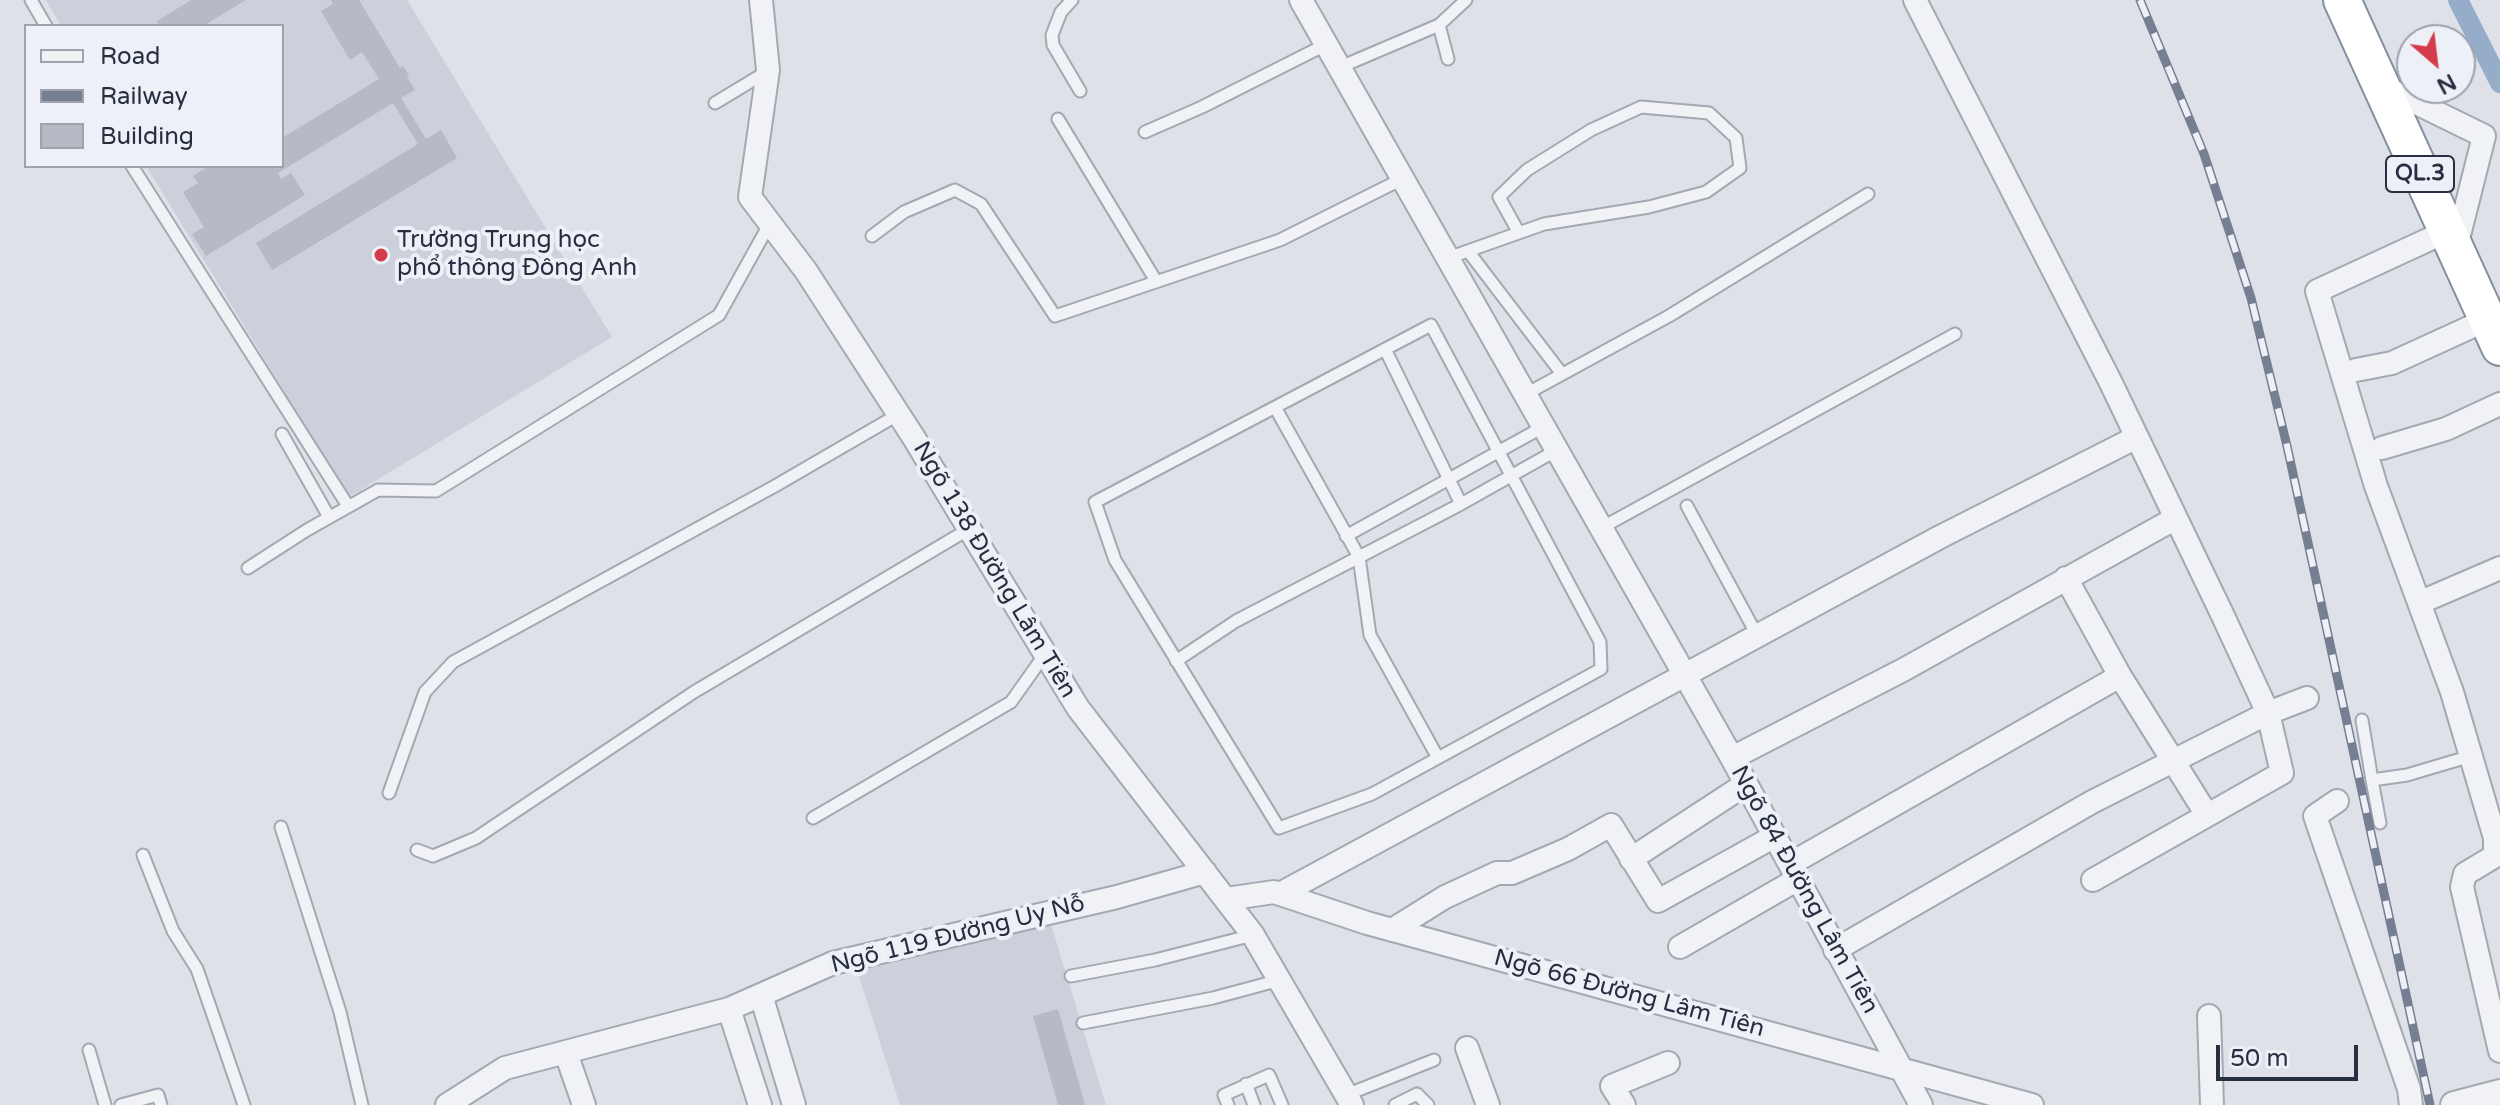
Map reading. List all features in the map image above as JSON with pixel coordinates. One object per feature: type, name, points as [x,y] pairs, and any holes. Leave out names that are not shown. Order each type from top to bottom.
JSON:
[{"type":"highway","name":"QL.3","points":[[2342,0],[2384,87],[2493,334]]},
{"type":"street","name":"Ngõ 138 Đường Lâm Tiên","points":[[761,0],[768,70],[750,197],[806,271],[899,414],[1078,708],[1253,935],[1349,1100]]},
{"type":"street","name":"Ngõ 84 Đường Lâm Tiên","points":[[1301,0],[1402,179],[1458,254],[1543,427],[1732,758],[1921,1105]]},
{"type":"street","points":[[1915,0],[2176,518],[2268,713],[2282,773],[2093,880]]},
{"type":"street","points":[[2384,87],[2492,132],[2450,242],[2317,291],[2376,486],[2421,602],[2495,838],[2497,858],[2465,874],[2462,887],[2497,1027],[2500,1051]]},
{"type":"street","points":[[2356,370],[2493,334]]},
{"type":"street","points":[[2382,448],[2446,429],[2500,404]]},
{"type":"street","points":[[1280,894],[1757,635],[2137,437]]},
{"type":"street","points":[[1732,758],[1903,670],[2176,518]]},
{"type":"street","points":[[2421,602],[2500,568]]},
{"type":"street","points":[[2066,578],[2120,676],[2207,815]]},
{"type":"street","points":[[1680,947],[1794,872],[2120,676]]},
{"type":"street","points":[[1835,950],[2092,802],[2268,713],[2307,698]]},
{"type":"street","points":[[1631,859],[1746,784]]},
{"type":"street","points":[[2337,801],[2315,816],[2409,1089],[2411,1105]]},
{"type":"street","points":[[1392,930],[1471,885],[1568,849],[1611,825],[1658,901],[1775,836]]},
{"type":"street","name":"Ngõ 119 Đường Uy Nỗ","points":[[447,1105],[505,1068],[729,1009],[833,963],[1117,897],[1205,872]]},
{"type":"street","name":"Ngõ 66 Đường Lâm Tiên","points":[[1226,899],[1280,894],[1392,930],[2032,1105]]},
{"type":"street","points":[[761,995],[794,1105]]},
{"type":"street","points":[[729,1009],[760,1105]]},
{"type":"street","points":[[2209,1016],[2212,1105]]},
{"type":"street","points":[[1467,1048],[1488,1105]]},
{"type":"street","points":[[566,1053],[584,1105]]},
{"type":"street","points":[[1624,1105],[1612,1086],[1668,1063]]},
{"type":"street","points":[[2454,1105],[2500,1093]]},
{"type":"lane","points":[[31,0],[45,24]]},
{"type":"lane","points":[[1072,0],[1061,12],[1052,35],[1053,45],[1080,91]]},
{"type":"lane","points":[[1338,68],[1439,25],[1466,0]]},
{"type":"lane","points":[[1439,25],[1448,59]]},
{"type":"lane","points":[[1145,132],[1325,45]]},
{"type":"lane","points":[[715,103],[768,70]]},
{"type":"lane","points":[[1519,233],[1499,197],[1527,170],[1591,130],[1641,107],[1709,113],[1736,138],[1740,168],[1706,192],[1649,207],[1544,224],[1519,233],[1458,254],[1562,374]]},
{"type":"lane","points":[[1058,119],[1156,281]]},
{"type":"lane","points":[[135,168],[145,175],[348,506]]},
{"type":"lane","points":[[872,236],[904,212],[955,190],[981,204],[1055,316],[1280,240],[1402,179]]},
{"type":"lane","points":[[1526,394],[1669,316],[1868,194]]},
{"type":"lane","points":[[248,568],[378,490],[436,491],[719,315],[770,223]]},
{"type":"lane","points":[[1431,325],[1600,642],[1601,669],[1372,794],[1279,828],[1115,560],[1095,502],[1276,409],[1431,325]]},
{"type":"lane","points":[[1601,528],[1955,334]]},
{"type":"lane","points":[[1385,349],[1461,504]]},
{"type":"lane","points":[[1276,409],[1359,557],[1370,635],[1438,758]]},
{"type":"lane","points":[[389,793],[425,692],[453,662],[775,486],[899,414]]},
{"type":"lane","points":[[1346,536],[1543,427]]},
{"type":"lane","points":[[282,434],[329,517]]},
{"type":"lane","points":[[1176,661],[1236,621],[1461,504],[1557,450]]},
{"type":"lane","points":[[1687,506],[1757,635]]},
{"type":"lane","points":[[417,850],[433,856],[476,838],[694,692],[969,529]]},
{"type":"lane","points":[[813,818],[1011,702],[1045,654]]},
{"type":"lane","points":[[2362,720],[2380,823]]},
{"type":"lane","points":[[2372,780],[2407,775],[2471,756]]},
{"type":"lane","points":[[281,827],[340,1012],[362,1105]]},
{"type":"lane","points":[[143,855],[173,931],[197,969],[244,1105]]},
{"type":"lane","points":[[1071,976],[1155,960],[1253,935]]},
{"type":"lane","points":[[1083,1023],[1213,998],[1280,980]]},
{"type":"lane","points":[[89,1050],[105,1105]]},
{"type":"lane","points":[[1349,1100],[1434,1060]]},
{"type":"lane","points":[[1228,1105],[1224,1095],[1269,1075],[1282,1105]]},
{"type":"lane","points":[[1246,1084],[1254,1105]]},
{"type":"lane","points":[[1395,1105],[1417,1094],[1428,1105]]},
{"type":"lane","points":[[121,1105],[158,1095],[161,1105]]},
{"type":"shaded area","name":"Trường Trung học phổ thông Đông Anh","points":[[46,0],[407,0],[612,337],[349,497],[147,168],[284,168],[284,24],[60,24]]},
{"type":"shaded area","points":[[1050,921],[1106,1105],[900,1105],[857,970]]},
{"type":"building","points":[[191,0],[246,0],[206,24],[159,24],[157,21]]},
{"type":"building","points":[[331,0],[359,0],[400,68],[403,66],[409,75],[407,77],[415,90],[401,98],[426,139],[441,130],[457,158],[272,270],[256,243],[418,144],[393,103],[278,173],[281,179],[291,173],[305,195],[206,256],[192,234],[204,227],[183,192],[198,183],[193,176],[206,168],[284,168],[284,137],[379,79],[362,52],[350,60],[321,11],[333,4]]},
{"type":"building","points":[[1058,1009],[1085,1105],[1058,1105],[1033,1016]]},
{"type":"waterway","points":[[2458,0],[2500,83]]},
{"type":"railway","points":[[2140,0],[2204,154],[2251,298],[2287,446],[2430,1105]]},
{"type":"place","name":"Trường Trung học phổ thông Đông Anh","points":[[381,255]]}]
